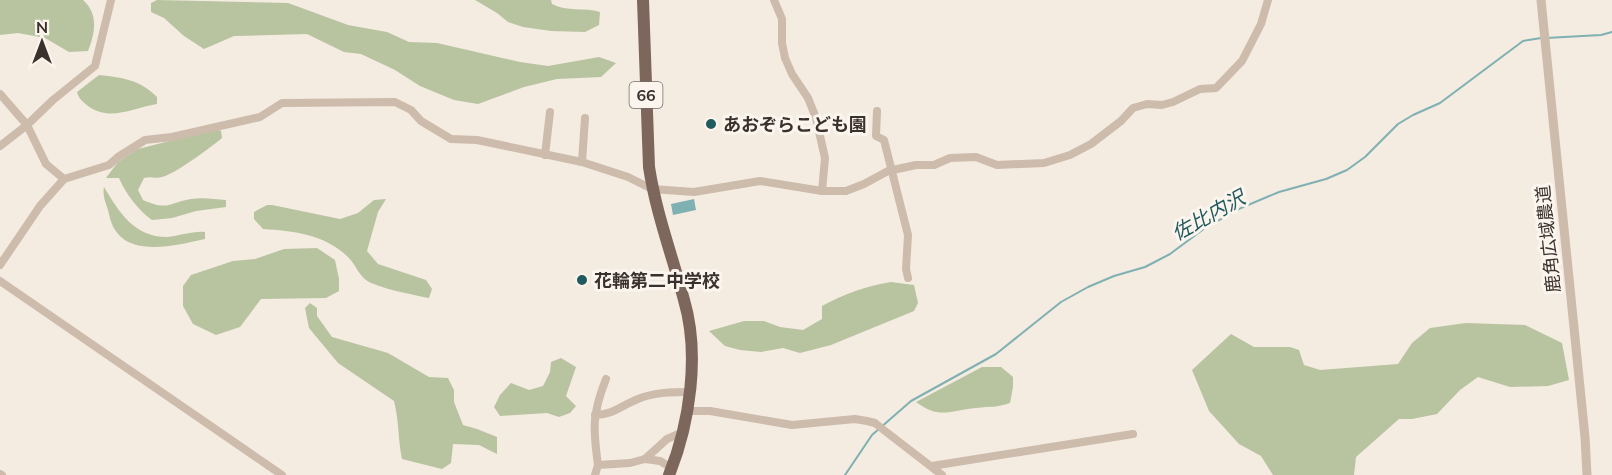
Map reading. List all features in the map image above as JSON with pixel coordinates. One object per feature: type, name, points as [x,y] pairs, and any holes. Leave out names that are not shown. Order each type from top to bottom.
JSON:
[{"type":"main road","name":"66","points":[[643,0],[649,167],[652,189],[685,301],[689,328],[688,411],[671,471]]},
{"type":"street","points":[[0,146],[95,66],[111,0]]},
{"type":"street","points":[[774,0],[782,19],[782,44],[785,58],[792,74],[808,98],[816,118],[825,158],[822,191]]},
{"type":"street","points":[[0,265],[40,207],[64,178],[109,165],[145,140],[172,137],[260,117],[282,103],[395,102],[411,110],[421,121],[451,139],[477,140],[582,162],[628,177],[652,189],[694,192],[760,181],[822,191],[846,191],[892,170],[916,165],[934,165],[950,158],[976,157],[997,165],[1044,163],[1070,155],[1106,133],[1133,108],[1147,104],[1162,105],[1200,89],[1216,88],[1242,61],[1261,24],[1268,0]]},
{"type":"street","name":"鹿角広域農道","points":[[1542,5],[1587,475]]},
{"type":"street","points":[[0,94],[27,125],[46,164],[64,178]]},
{"type":"street","points":[[877,111],[876,136],[884,140],[908,235],[906,269],[908,278]]},
{"type":"street","points":[[545,155],[549,112]]},
{"type":"street","points":[[582,162],[585,118]]},
{"type":"street","points":[[0,281],[282,475]]},
{"type":"street","points":[[595,475],[598,465],[595,440],[596,402],[606,379]]},
{"type":"street","points":[[595,415],[606,415],[639,398],[690,392]]},
{"type":"street","points":[[688,411],[710,411],[792,425],[855,419],[875,423],[942,475]]},
{"type":"street","points":[[645,459],[667,439],[683,432]]},
{"type":"street","points":[[932,466],[1133,434]]},
{"type":"street","points":[[598,465],[630,463],[645,459],[660,461],[671,471]]},
{"type":"green space","points":[[0,0],[83,0],[92,11],[94,24],[88,51],[69,52],[45,38],[18,33],[0,35]]},
{"type":"green space","points":[[157,0],[288,3],[348,25],[387,32],[409,42],[437,43],[548,66],[599,57],[616,63],[601,77],[557,79],[524,87],[478,104],[454,100],[420,86],[395,70],[361,54],[344,52],[307,34],[234,36],[204,49],[184,36],[164,18],[151,12],[151,3]]},
{"type":"green space","points":[[475,0],[551,0],[552,4],[564,8],[600,12],[599,25],[585,32],[523,27],[508,22]]},
{"type":"green space","points":[[99,75],[123,79],[144,86],[157,97],[157,104],[113,113],[96,111],[82,101],[77,92]]},
{"type":"green space","points":[[217,129],[221,131],[222,138],[217,142],[168,175],[160,178],[144,178],[138,190],[143,200],[163,206],[204,198],[226,200],[226,207],[152,220],[133,201],[119,178],[106,178],[118,162],[138,149]]},
{"type":"green space","points":[[104,187],[122,214],[145,233],[167,237],[205,232],[205,239],[177,245],[148,247],[123,239],[114,229],[104,197]]},
{"type":"green space","points":[[386,199],[378,212],[367,251],[378,264],[426,280],[432,289],[429,298],[371,283],[364,278],[349,258],[330,244],[309,235],[263,229],[254,219],[254,212],[267,205],[272,205],[340,219],[358,213],[374,200]]},
{"type":"green space","points":[[317,248],[335,260],[339,279],[339,291],[326,298],[261,299],[240,327],[216,335],[193,324],[183,306],[183,286],[191,275],[233,261],[255,259],[284,249]]},
{"type":"green space","points":[[891,282],[914,285],[918,303],[914,311],[831,345],[800,353],[783,348],[761,352],[740,350],[725,346],[709,331],[744,321],[764,321],[780,327],[803,330],[822,319],[822,306],[855,291]]},
{"type":"green space","points":[[310,303],[317,308],[317,316],[332,337],[388,353],[429,377],[448,378],[454,390],[454,402],[463,425],[497,437],[497,454],[479,445],[453,444],[451,463],[442,469],[402,459],[394,401],[338,363],[309,328],[305,308]]},
{"type":"green space","points":[[1466,323],[1525,325],[1562,343],[1569,380],[1548,386],[1510,387],[1478,377],[1460,390],[1437,414],[1399,419],[1356,457],[1354,475],[1273,475],[1261,456],[1239,444],[1209,411],[1192,370],[1231,334],[1254,347],[1290,347],[1299,350],[1304,365],[1320,370],[1398,364],[1412,343],[1430,328]]},
{"type":"green space","points":[[561,358],[576,367],[566,396],[576,406],[570,413],[559,417],[547,413],[500,416],[494,407],[500,395],[511,383],[529,390],[543,386],[550,372],[551,362]]},
{"type":"green space","points":[[982,367],[1001,367],[1013,377],[1010,403],[939,412],[924,408],[916,402]]},
{"type":"water","points":[[694,199],[696,210],[673,215],[671,204]]},
{"type":"waterway","name":"佐比内沢","points":[[1546,38],[1601,35],[1612,32]]},
{"type":"waterway","name":"佐比内沢","points":[[845,475],[872,435],[911,401],[996,354],[1061,302],[1088,287],[1145,267],[1170,254],[1205,228],[1241,208],[1279,192],[1326,179],[1347,170],[1365,157],[1398,124],[1440,103],[1523,41],[1541,38]]},
{"type":"place","name":"あおぞらこども園","points":[[711,124]]},
{"type":"place","name":"花輪第二中学校","points":[[582,280]]}]
